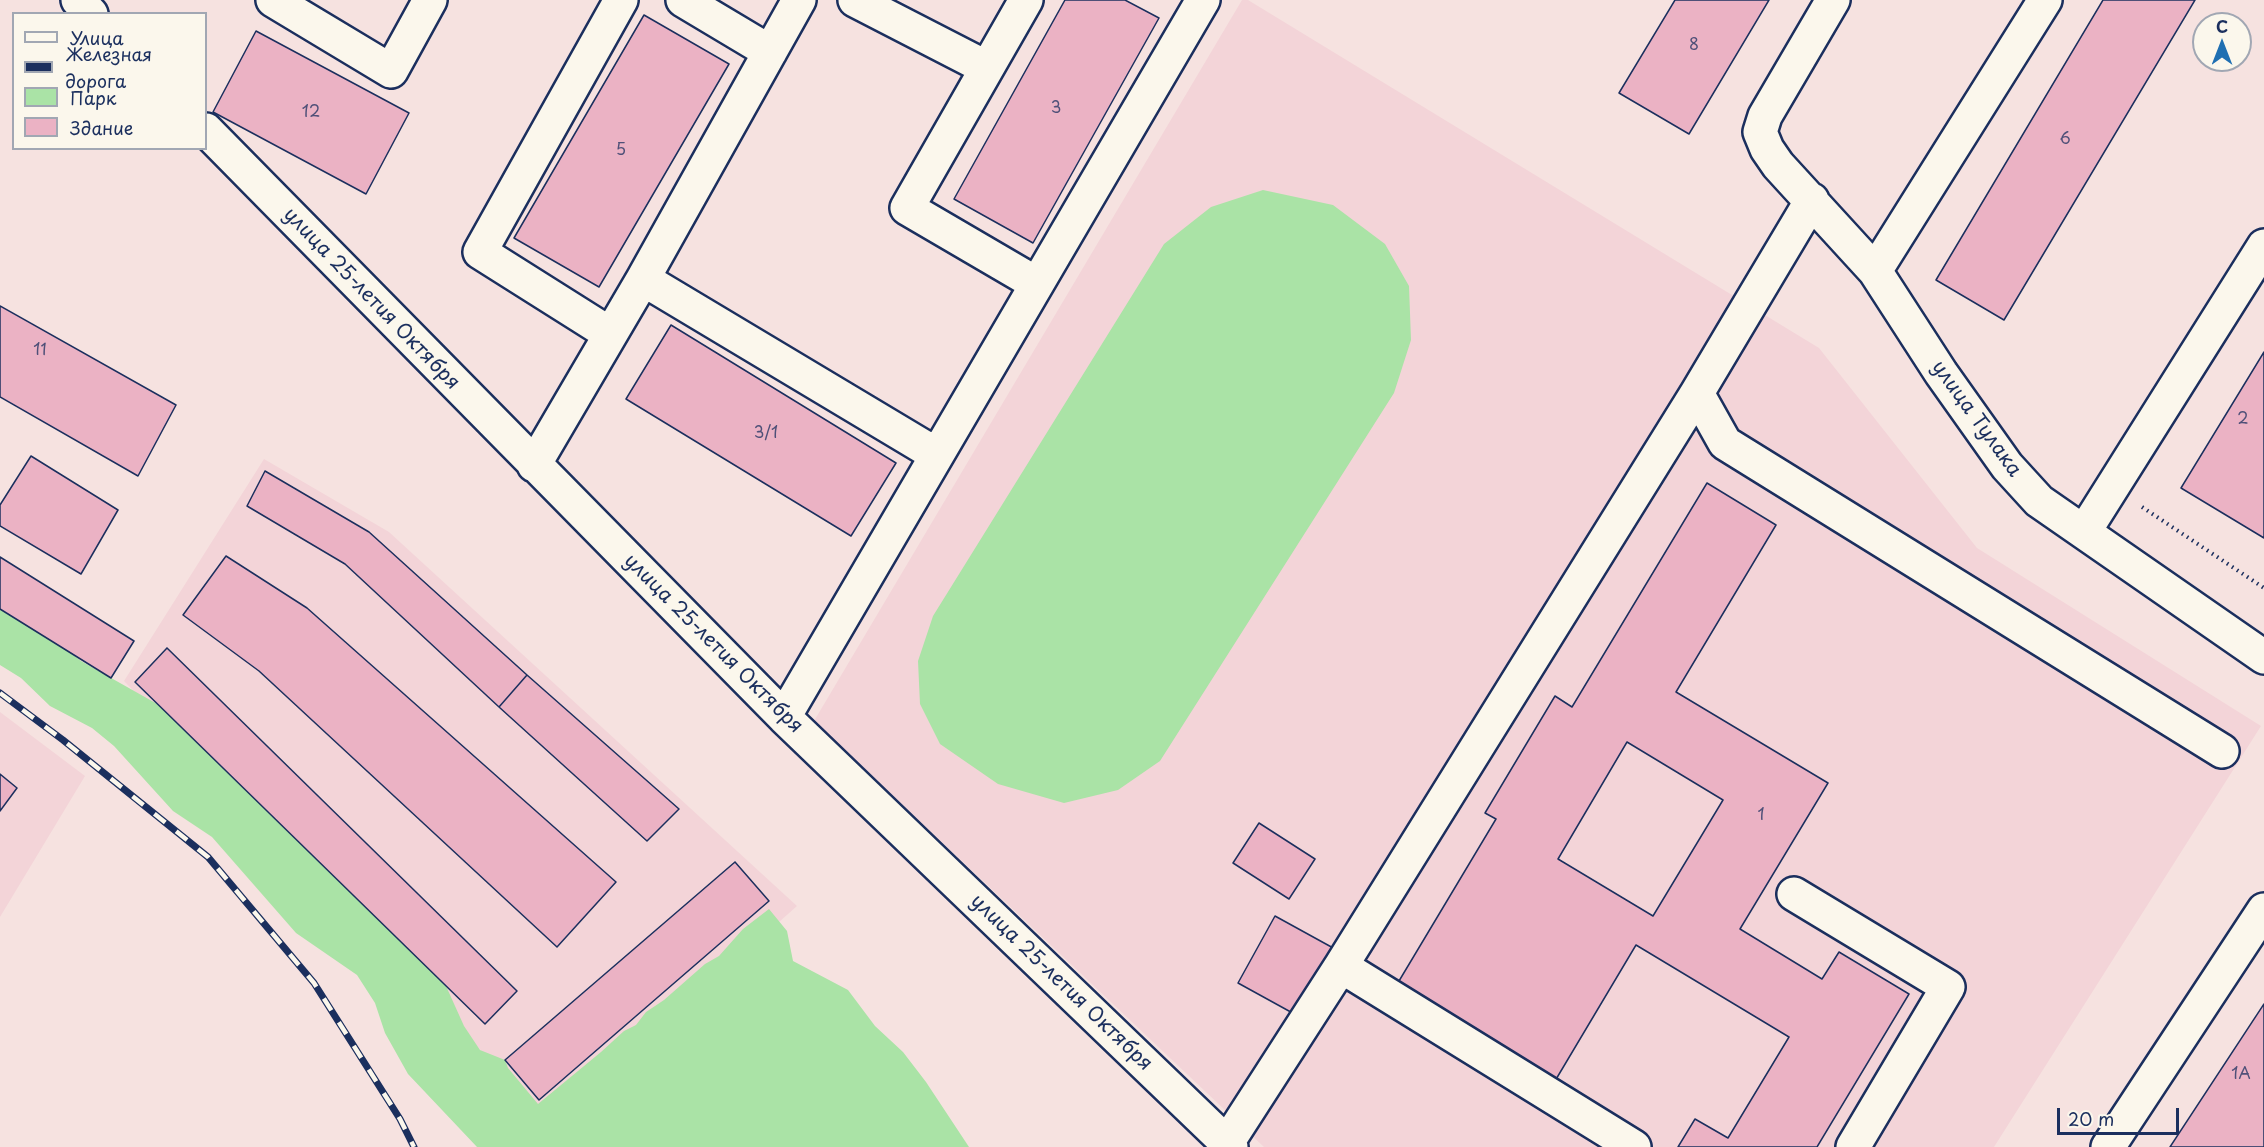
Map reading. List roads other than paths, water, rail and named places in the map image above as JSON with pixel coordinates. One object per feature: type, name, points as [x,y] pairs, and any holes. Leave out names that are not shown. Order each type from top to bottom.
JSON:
[{"type":"street","points":[[78,0],[89,12]]},
{"type":"street","points":[[273,0],[390,71],[430,0]]},
{"type":"street","points":[[610,334],[480,252],[621,0]]},
{"type":"street","points":[[683,0],[770,52]]},
{"type":"street","points":[[534,465],[643,279],[799,0]]},
{"type":"street","points":[[855,0],[987,68]]},
{"type":"street","points":[[1026,0],[907,208],[1037,284]]},
{"type":"street","points":[[784,717],[1203,0]]},
{"type":"street","name":"улица Тулака","points":[[1833,0],[1765,116],[1760,132],[1762,141],[1778,165],[1875,272],[1941,373],[2007,466],[2039,501],[2264,657]]},
{"type":"street","points":[[1875,272],[2045,0]]},
{"type":"street","name":"улица 25-летия Октября","points":[[207,131],[784,717],[1229,1145]]},
{"type":"street","points":[[1229,1145],[1697,393],[1812,200]]},
{"type":"street","points":[[2084,532],[2264,246]]},
{"type":"street","points":[[643,279],[937,455]]},
{"type":"street","points":[[1697,393],[1725,443],[2222,751]]},
{"type":"street","points":[[1794,894],[1948,987],[1853,1147]]},
{"type":"street","points":[[2108,1147],[2264,910]]},
{"type":"street","points":[[1341,966],[1634,1147]]},
{"type":"railway","points":[[0,693],[63,740],[208,857],[314,983],[400,1119],[414,1147]]}]
